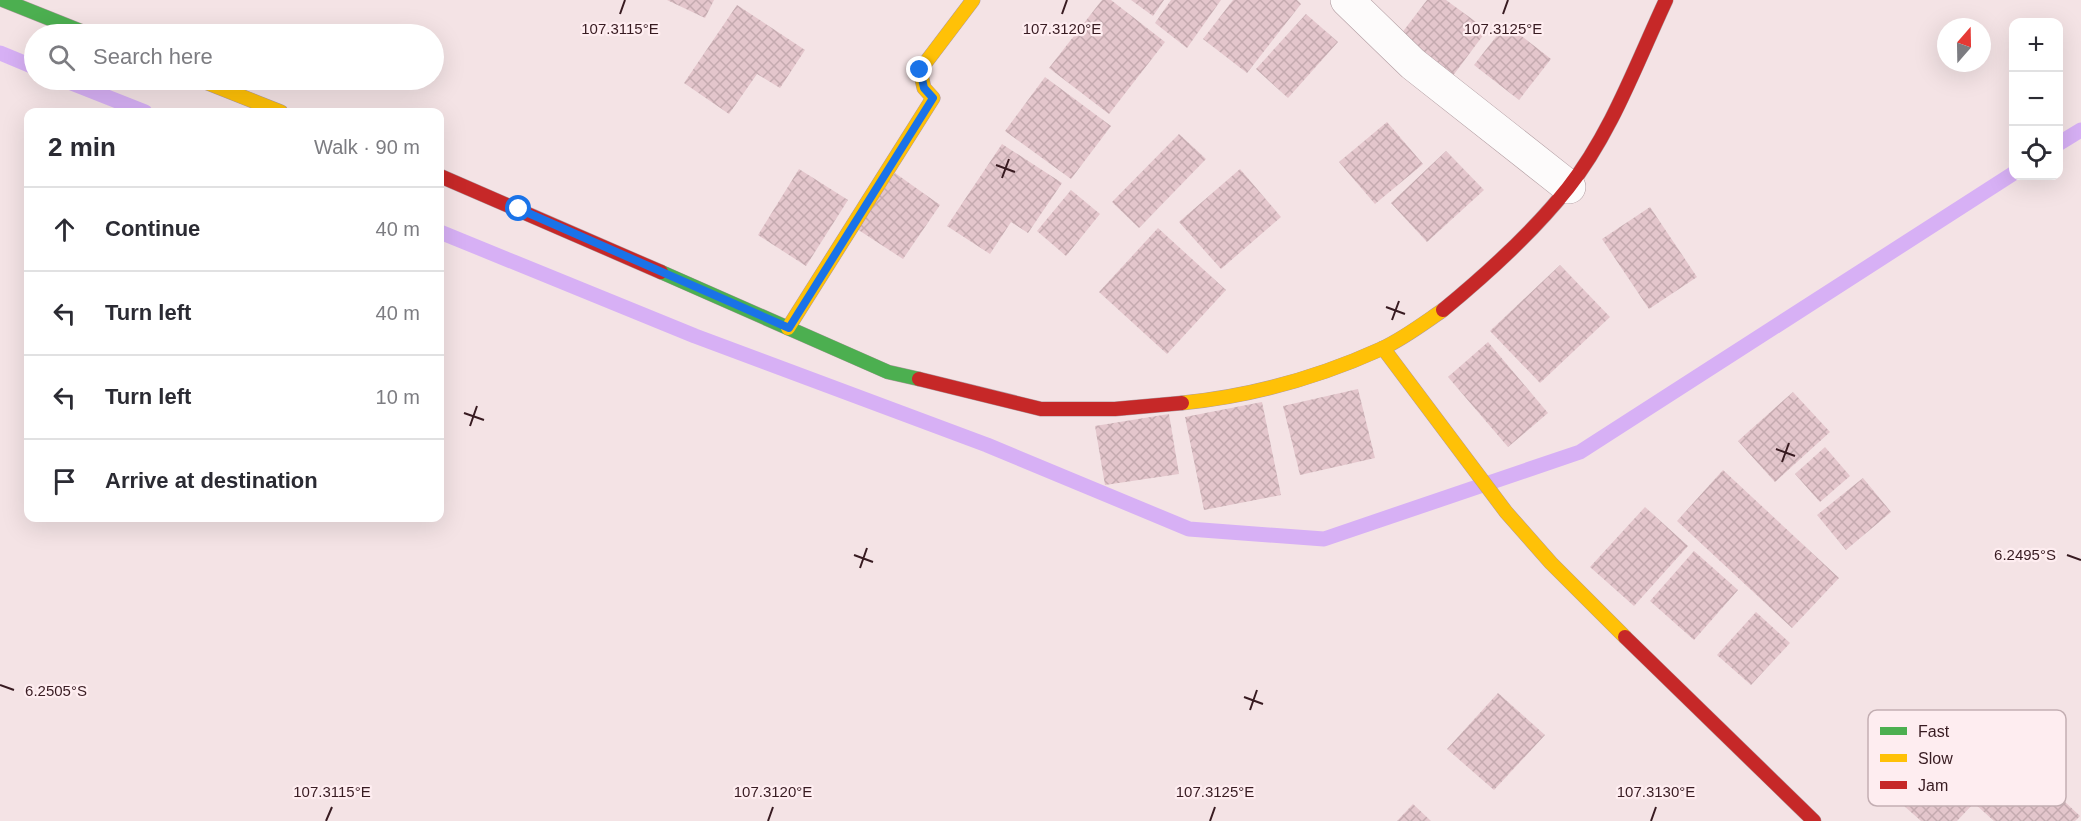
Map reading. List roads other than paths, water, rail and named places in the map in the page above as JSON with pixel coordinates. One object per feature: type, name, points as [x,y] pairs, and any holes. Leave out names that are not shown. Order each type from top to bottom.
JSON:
[{"type":"street","points":[[789,328],[933,98],[924,88],[920,70],[973,0]]},
{"type":"street","points":[[1347,0],[1413,64],[1569,188]]},
{"type":"street","points":[[10,1],[64,24]]},
{"type":"street","points":[[444,178],[888,372],[1041,409],[1115,409],[1232,398],[1306,379],[1383,348],[1443,310],[1493,269],[1569,188],[1611,119],[1659,4]]},
{"type":"street","points":[[225,90],[271,108]]},
{"type":"street","points":[[1383,348],[1471,468],[1550,562],[1777,781],[1814,821]]},
{"type":"waterway","points":[[0,53],[24,63]]},
{"type":"waterway","points":[[89,90],[135,108]]},
{"type":"waterway","points":[[2063,141],[2081,130]]},
{"type":"waterway","points":[[444,234],[695,336],[987,445],[1189,529],[1324,539],[1580,452],[2009,176]]}]
